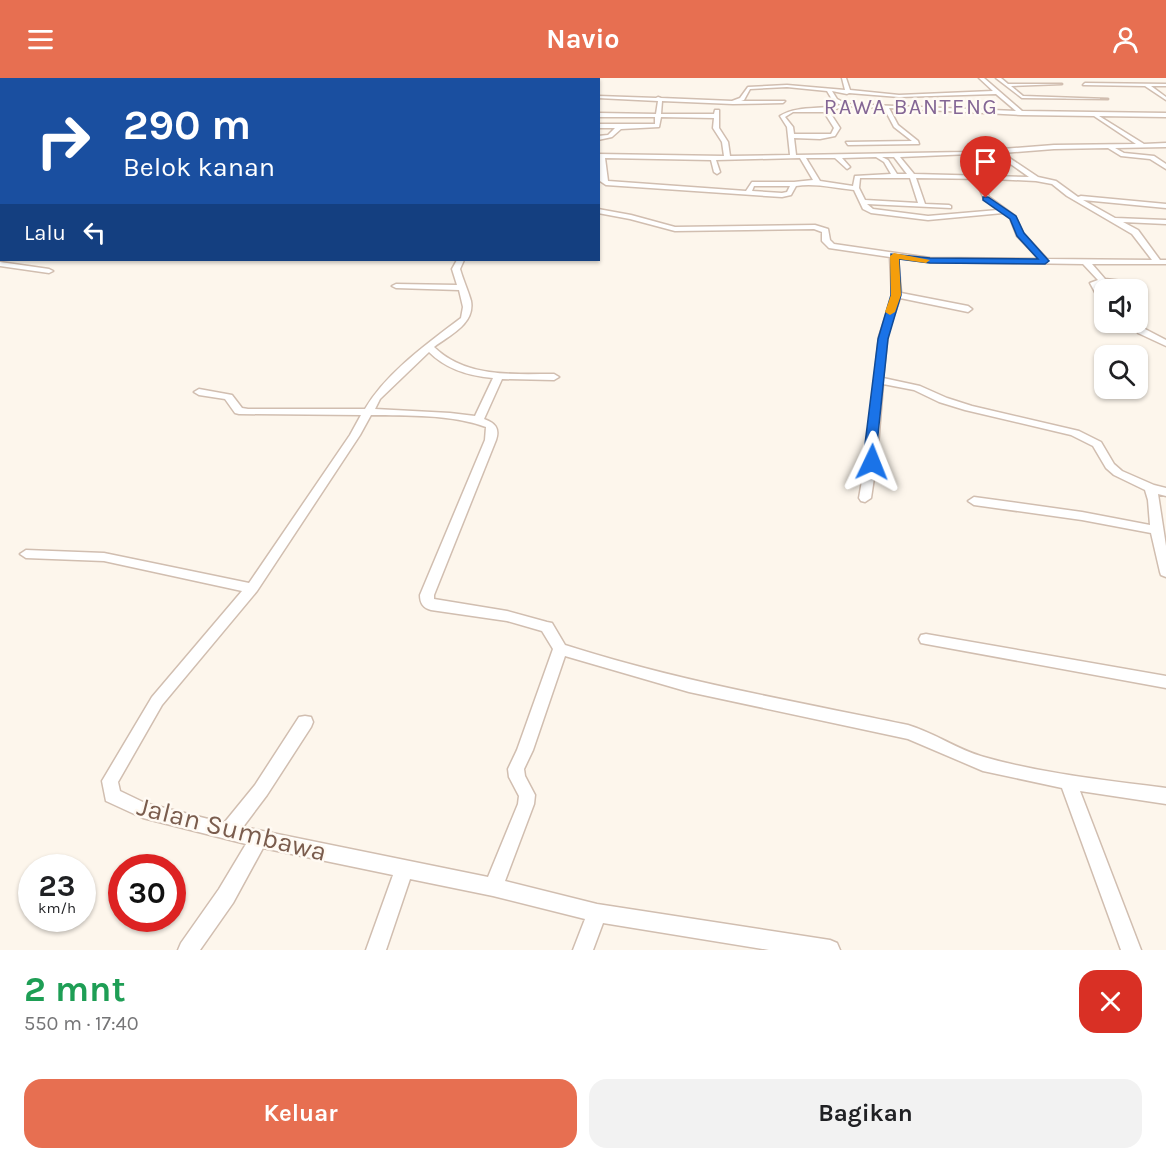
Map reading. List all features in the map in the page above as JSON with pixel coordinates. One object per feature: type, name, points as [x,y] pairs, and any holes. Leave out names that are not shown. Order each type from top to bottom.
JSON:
[{"type":"street","points":[[844,78],[847,93]]},
{"type":"street","points":[[981,78],[1013,78]]},
{"type":"street","points":[[981,78],[1021,113]]},
{"type":"street","points":[[998,78],[1022,97],[1107,99],[1082,82],[1166,85]]},
{"type":"street","points":[[1052,78],[1066,88]]},
{"type":"street","points":[[1113,78],[1166,79]]},
{"type":"street","points":[[1030,84],[1052,98]]},
{"type":"street","points":[[1007,85],[1060,84]]},
{"type":"street","points":[[1146,85],[1166,99]]},
{"type":"street","points":[[733,103],[742,99],[745,91],[751,87],[787,86],[847,93],[924,96],[998,93]]},
{"type":"street","points":[[829,91],[837,104]]},
{"type":"street","points":[[1041,91],[1098,93]]},
{"type":"street","points":[[924,96],[935,105]]},
{"type":"street","points":[[600,97],[733,103],[783,102]]},
{"type":"street","points":[[600,126],[656,127],[660,101],[658,98]]},
{"type":"street","points":[[715,102],[717,105],[716,128],[725,141],[727,157]]},
{"type":"street","points":[[1029,102],[1043,114]]},
{"type":"street","points":[[777,107],[797,103],[1043,114],[1166,115]]},
{"type":"street","points":[[793,156],[790,127],[782,117],[798,111],[826,110],[837,104]]},
{"type":"street","points":[[886,108],[896,126],[919,147],[915,149],[919,155]]},
{"type":"street","points":[[790,136],[833,135],[837,128],[826,110]]},
{"type":"street","points":[[600,115],[717,116]]},
{"type":"street","points":[[1092,115],[1100,117],[1143,145]]},
{"type":"street","points":[[1139,116],[1164,123]]},
{"type":"street","points":[[600,138],[610,136],[620,127]]},
{"type":"street","points":[[848,143],[916,143]]},
{"type":"street","points":[[1151,145],[1166,154]]},
{"type":"street","points":[[794,184],[788,195],[748,194],[603,182],[600,156],[713,158],[919,155],[1166,145]]},
{"type":"street","points":[[1109,146],[1124,156],[1152,157],[1166,167]]},
{"type":"street","points":[[997,152],[1038,179]]},
{"type":"street","points":[[877,154],[880,159],[886,160],[896,177]]},
{"type":"street","points":[[895,154],[912,176],[922,205]]},
{"type":"street","points":[[859,155],[870,162]]},
{"type":"street","points":[[802,156],[816,178],[816,182]]},
{"type":"street","points":[[837,156],[847,167]]},
{"type":"street","points":[[713,158],[717,172]]},
{"type":"street","points":[[1005,211],[923,218],[871,211],[865,208],[856,188],[858,176],[1038,179],[1054,182],[1074,198],[1136,233],[1163,263]]},
{"type":"street","points":[[990,178],[990,183],[983,190],[986,198],[1013,218],[1020,234],[1045,261]]},
{"type":"street","points":[[748,194],[752,184],[816,182],[822,185],[856,188]]},
{"type":"street","points":[[1074,198],[1166,206]]},
{"type":"street","points":[[862,202],[949,207]]},
{"type":"street","points":[[600,211],[681,230],[815,227],[825,231],[826,241],[832,246],[930,260],[1163,263]]},
{"type":"street","points":[[1114,220],[1166,222]]},
{"type":"street","points":[[864,498],[872,462],[871,444],[883,339],[896,295],[894,256]]},
{"type":"street","name":"Jalan Sumbawa","points":[[460,261],[456,269],[468,314],[384,389],[367,412],[355,435],[252,588],[157,701],[110,781],[112,796],[143,810],[228,832],[493,887],[597,913],[795,948],[830,950]]},
{"type":"street","points":[[1085,261],[1100,279]]},
{"type":"street","points":[[1,262],[49,272]]},
{"type":"street","points":[[396,286],[461,288]]},
{"type":"street","points":[[896,295],[968,309]]},
{"type":"street","points":[[1145,333],[1166,343]]},
{"type":"street","points":[[429,347],[453,368],[499,375],[554,377]]},
{"type":"street","points":[[478,420],[499,375]]},
{"type":"street","points":[[879,380],[917,388],[969,408],[1075,433],[1097,444],[1110,466],[1118,473],[1150,488],[1166,492]]},
{"type":"street","points":[[199,392],[228,397],[239,411],[330,410],[478,420],[489,424],[492,430],[491,438],[427,601],[430,605],[507,616],[548,627],[560,650],[638,674],[924,736],[968,759],[984,764],[1068,782],[1166,796]]},
{"type":"street","points":[[1150,488],[1154,500],[1156,530],[1166,572]]},
{"type":"street","points":[[974,501],[1082,516],[1156,530]]},
{"type":"street","points":[[26,554],[114,558],[252,588]]},
{"type":"street","points":[[926,639],[1166,682]]},
{"type":"street","points":[[493,887],[526,804],[527,795],[517,777],[516,769],[525,750],[560,650]]},
{"type":"street","points":[[228,832],[261,790],[305,722]]},
{"type":"street","points":[[1068,782],[1131,950]]},
{"type":"street","points":[[188,950],[226,896],[258,839]]},
{"type":"street","points":[[376,950],[405,868]]},
{"type":"street","points":[[583,950],[597,913]]},
{"type":"slow traffic","points":[[890,312],[896,295],[894,256],[926,260]]},
{"type":"district","name":"RAWA BANTENG","points":[[911,106]]},
{"type":"route","points":[[872,462],[871,444],[883,339],[896,295],[894,256],[930,260],[1045,261],[1020,234],[1015,220],[986,198]]}]
